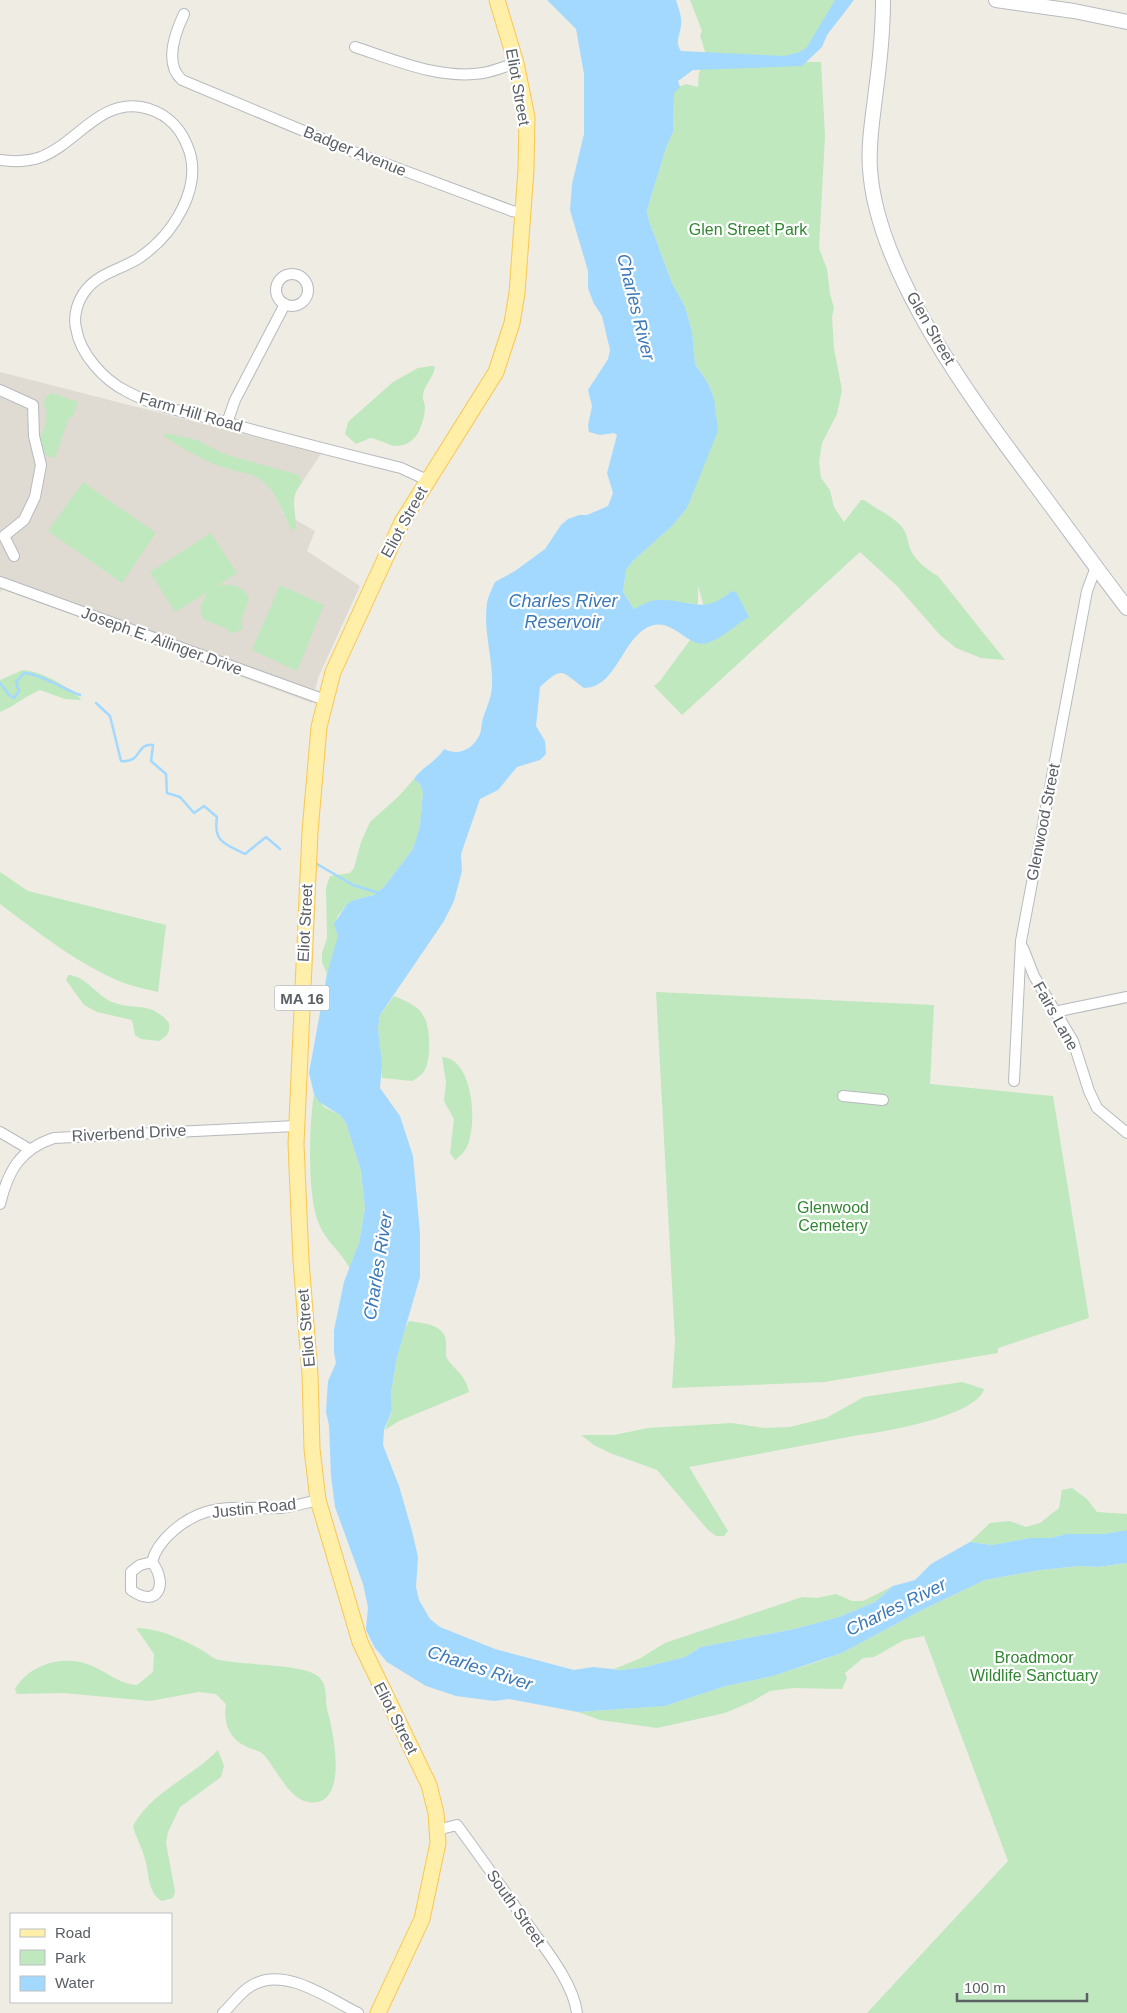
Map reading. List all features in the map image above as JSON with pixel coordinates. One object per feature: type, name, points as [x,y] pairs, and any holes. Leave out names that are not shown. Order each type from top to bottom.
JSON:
[{"type":"main road","name":"Eliot Street","points":[[378,2013],[422,1919],[436,1852],[437,1830],[436,1813],[429,1785],[360,1642],[318,1500],[312,1449],[310,1374],[301,1261],[296,1126],[311,812],[318,740],[325,700],[336,665],[368,592],[402,522],[427,480],[482,397],[501,360],[516,301],[523,213],[527,117],[516,63],[497,0]]},
{"type":"street","name":"Glen Street","points":[[883,0],[883,29],[872,124],[870,169],[877,209],[889,250],[940,347],[970,393],[1096,567],[1126,605]]},
{"type":"street","points":[[996,0],[1029,2],[1127,22]]},
{"type":"street","name":"Badger Avenue","points":[[184,14],[177,30],[172,62],[177,76],[190,84],[234,100],[354,152],[512,211],[523,213]]},
{"type":"street","points":[[355,47],[444,73],[485,73],[516,63]]},
{"type":"street","name":"Farm Hill Road","points":[[0,160],[21,161],[49,153],[67,142],[99,116],[117,108],[129,106],[149,109],[166,117],[186,140],[192,160],[192,177],[184,203],[169,229],[146,252],[99,278],[86,289],[76,312],[76,330],[86,352],[95,365],[125,391],[155,404],[401,468],[427,480]]},
{"type":"street","points":[[227,423],[236,400],[285,304]]},
{"type":"street","points":[[0,390],[33,405],[34,436],[41,465],[35,497],[24,520],[4,536],[14,556]]},
{"type":"street","name":"Glenwood Street","points":[[1014,1081],[1021,942],[1087,592],[1096,567]]},
{"type":"street","name":"Joseph E. Ailinger Drive","points":[[0,582],[325,700]]},
{"type":"street","name":"Fairs Lane","points":[[1021,942],[1034,976],[1073,1041],[1089,1091],[1097,1108],[1127,1133]]},
{"type":"street","points":[[1054,1012],[1127,997]]},
{"type":"street","points":[[843,1096],[883,1100]]},
{"type":"street","name":"Riverbend Drive","points":[[0,1204],[13,1169],[29,1149],[54,1138],[296,1126]]},
{"type":"street","points":[[0,1132],[29,1149]]},
{"type":"street","name":"Justin Road","points":[[152,1562],[154,1555],[169,1535],[191,1518],[208,1511],[283,1508],[318,1500]]},
{"type":"street","name":"South Street","points":[[437,1830],[456,1825],[499,1881],[543,1945],[571,1993],[577,2013]]},
{"type":"street","points":[[223,2013],[251,1986],[267,1980],[284,1980],[302,1986],[358,2013]]},
{"type":"shaded area","points":[[0,372],[321,454],[282,512],[315,531],[307,551],[360,586],[318,678],[312,703],[2,589],[0,593]]},
{"type":"green space","name":"Glen Street Park","points":[[690,0],[851,0],[805,62],[821,62],[825,136],[819,248],[827,269],[834,308],[832,317],[834,349],[842,390],[837,414],[822,443],[819,462],[821,478],[830,490],[834,507],[844,522],[861,500],[864,500],[898,523],[905,532],[911,550],[917,559],[938,576],[1005,660],[981,658],[956,648],[940,635],[898,587],[860,552],[682,715],[654,686],[660,681],[693,636],[706,614],[698,586],[698,605],[666,602],[649,604],[634,609],[623,592],[626,570],[633,561],[673,525],[687,508],[714,398],[708,383],[695,364],[692,331],[685,307],[672,283],[649,221],[647,210],[666,148],[673,132],[674,93],[676,88],[686,84],[698,87],[699,73],[706,55],[700,35],[702,31]]},
{"type":"green space","points":[[435,367],[434,371],[423,395],[425,407],[421,427],[409,442],[396,446],[370,438],[356,444],[345,434],[348,422],[393,382],[418,368]]},
{"type":"green space","points":[[52,393],[78,402],[73,417],[69,417],[55,458],[48,456],[38,445],[44,430],[47,414],[44,405],[45,397]]},
{"type":"green space","points":[[165,433],[197,440],[224,454],[299,475],[302,483],[294,498],[296,528],[292,531],[272,491],[258,478],[203,459],[170,440],[163,435]]},
{"type":"green space","points":[[83,482],[156,533],[122,583],[48,531]]},
{"type":"green space","points":[[211,533],[237,573],[217,586],[235,586],[243,590],[249,598],[241,622],[243,629],[231,634],[229,630],[203,619],[200,607],[208,592],[175,612],[150,572]]},
{"type":"green space","points":[[280,585],[324,605],[297,671],[252,650]]},
{"type":"green space","points":[[23,670],[55,680],[82,700],[65,699],[40,690],[0,712],[0,680]]},
{"type":"green space","points":[[414,779],[420,784],[423,792],[420,826],[413,849],[384,887],[374,895],[354,900],[347,904],[337,917],[336,930],[339,936],[327,974],[322,962],[322,953],[327,938],[326,888],[330,876],[350,873],[354,868],[361,842],[370,822],[399,796]]},
{"type":"green space","points":[[0,872],[28,891],[166,925],[158,992],[124,983],[107,976],[60,948],[0,904]]},
{"type":"green space","points":[[68,975],[80,978],[112,1002],[155,1011],[169,1023],[167,1034],[159,1041],[141,1039],[135,1035],[132,1020],[97,1012],[84,1005],[66,980]]},
{"type":"green space","name":"Glenwood Cemetery","points":[[656,992],[934,1005],[930,1084],[1053,1096],[1089,1318],[998,1348],[998,1353],[825,1382],[672,1388],[675,1341]]},
{"type":"green space","points":[[394,996],[418,1008],[428,1027],[428,1062],[422,1074],[412,1081],[382,1078],[378,1028],[380,1015]]},
{"type":"green space","points":[[442,1057],[452,1060],[460,1068],[466,1078],[472,1105],[471,1131],[468,1144],[464,1152],[455,1160],[450,1153],[454,1119],[444,1101],[446,1082]]},
{"type":"green space","points":[[314,1094],[324,1107],[340,1115],[346,1123],[361,1171],[365,1208],[359,1243],[350,1269],[322,1230],[315,1212],[310,1160]]},
{"type":"green space","points":[[409,1321],[432,1326],[442,1331],[445,1336],[447,1358],[463,1378],[469,1392],[399,1421],[385,1430],[392,1410],[391,1393],[397,1357],[403,1332]]},
{"type":"green space","points":[[962,1382],[984,1389],[978,1399],[948,1415],[908,1426],[689,1467],[728,1531],[724,1536],[716,1536],[708,1530],[657,1470],[610,1453],[594,1445],[581,1435],[614,1435],[648,1428],[732,1423],[764,1428],[790,1427],[826,1418],[864,1397]]},
{"type":"green space","points":[[1072,1488],[1087,1499],[1097,1512],[1127,1514],[1127,1530],[1104,1534],[1066,1534],[1051,1538],[1030,1538],[992,1545],[970,1542],[990,1523],[1010,1521],[1026,1527],[1040,1523],[1059,1508],[1062,1490]]},
{"type":"green space","name":"Broadmoor Wildlife Sanctuary","points":[[1127,1563],[1127,2013],[867,2013],[1008,1861],[924,1636],[904,1640],[874,1657],[863,1658],[845,1673],[847,1678],[842,1689],[793,1688],[770,1691],[753,1701],[725,1713],[657,1728],[600,1720],[578,1712],[665,1706],[726,1686],[773,1676],[820,1661],[842,1653],[920,1611],[985,1580],[1041,1570],[1080,1566],[1098,1567]]},
{"type":"green space","points":[[893,1586],[875,1602],[839,1617],[794,1629],[701,1647],[685,1657],[645,1667],[614,1669],[639,1659],[665,1643],[802,1597],[817,1598],[836,1594],[852,1601],[863,1601]]},
{"type":"green space","points":[[136,1628],[145,1628],[170,1635],[216,1659],[301,1669],[312,1672],[319,1677],[325,1688],[336,1761],[332,1787],[327,1797],[318,1802],[306,1802],[294,1795],[264,1755],[241,1744],[232,1735],[225,1718],[226,1704],[216,1694],[199,1692],[150,1701],[63,1693],[17,1694],[15,1689],[21,1681],[37,1668],[46,1664],[67,1661],[87,1664],[124,1682],[137,1685],[153,1672],[154,1654]]},
{"type":"green space","points":[[218,1750],[224,1766],[221,1777],[180,1807],[168,1832],[166,1843],[175,1891],[173,1898],[162,1901],[153,1892],[151,1887],[146,1862],[133,1826],[150,1803]]},
{"type":"water","name":"Charles River Reservoir","points":[[547,0],[676,0],[681,18],[678,44],[681,51],[784,56],[800,52],[807,47],[835,0],[854,0],[827,35],[822,47],[802,66],[693,70],[678,81],[680,87],[674,93],[673,132],[666,148],[647,210],[649,221],[672,283],[685,307],[692,331],[695,364],[708,383],[714,398],[718,431],[687,508],[673,525],[633,561],[626,570],[623,592],[634,609],[655,600],[705,605],[722,599],[732,591],[736,592],[749,617],[723,635],[707,643],[700,644],[665,625],[657,624],[648,627],[631,642],[604,680],[595,686],[584,688],[566,675],[558,673],[540,687],[536,726],[545,741],[546,754],[540,760],[517,767],[498,790],[480,799],[461,854],[462,871],[454,901],[444,921],[380,1015],[378,1028],[382,1065],[380,1088],[400,1116],[413,1156],[420,1233],[420,1277],[397,1357],[391,1393],[392,1410],[384,1430],[383,1445],[399,1486],[412,1531],[418,1557],[416,1587],[419,1600],[430,1619],[440,1627],[495,1649],[574,1670],[593,1667],[621,1670],[645,1667],[685,1657],[701,1647],[794,1629],[839,1617],[875,1602],[893,1586],[915,1580],[931,1564],[970,1542],[992,1545],[1030,1538],[1051,1538],[1066,1534],[1104,1534],[1127,1530],[1127,1563],[1098,1567],[1080,1566],[1041,1570],[985,1580],[920,1611],[842,1653],[773,1676],[726,1686],[665,1706],[578,1712],[509,1699],[494,1701],[456,1696],[426,1686],[387,1662],[375,1648],[366,1630],[368,1607],[363,1584],[335,1507],[331,1476],[329,1425],[326,1412],[328,1381],[336,1363],[334,1330],[344,1282],[359,1243],[365,1208],[361,1171],[346,1123],[340,1115],[319,1102],[314,1094],[309,1073],[327,974],[338,936],[334,924],[347,904],[354,900],[374,895],[384,887],[413,849],[420,826],[423,792],[420,784],[414,779],[444,749],[459,752],[469,748],[480,734],[482,720],[492,689],[486,613],[488,598],[495,582],[515,571],[545,549],[561,525],[568,519],[579,515],[587,515],[608,506],[613,493],[607,473],[617,435],[614,433],[600,435],[589,432],[588,426],[592,406],[588,390],[608,359],[610,350],[602,316],[594,304],[588,288],[588,271],[570,210],[572,184],[584,134],[584,74],[576,29]]},
{"type":"waterway","points":[[0,683],[9,695],[14,698],[19,691],[16,682],[24,673],[44,678],[80,695]]},
{"type":"waterway","points":[[96,703],[110,716],[121,761],[133,759],[144,747],[153,745],[151,761],[166,774],[167,793],[180,797],[194,813],[204,806],[217,817],[217,832],[222,841],[245,854],[266,837],[280,849]]},
{"type":"waterway","points":[[317,864],[353,885],[379,893]]},
{"type":"water label","name":"Charles River","points":[[636,307]]},
{"type":"water label","name":"Charles River","points":[[378,1266]]},
{"type":"water label","name":"Charles River","points":[[896,1607]]},
{"type":"water label","name":"Charles River","points":[[480,1668]]}]
